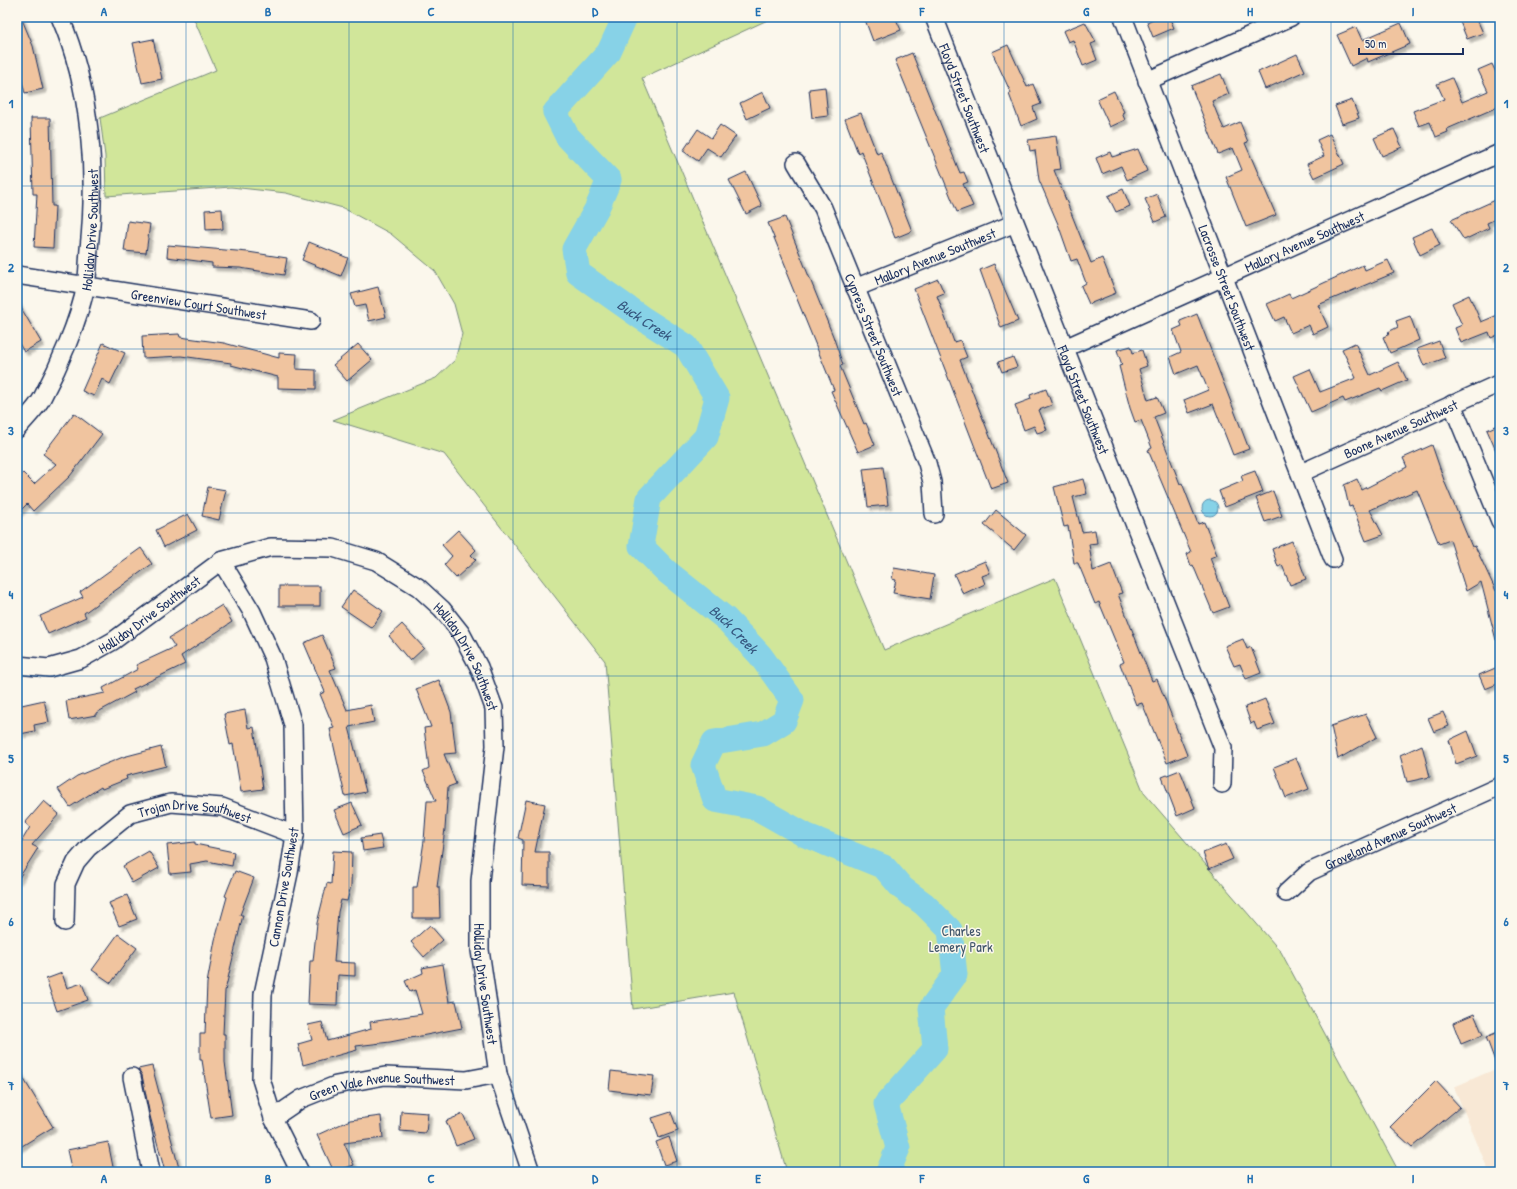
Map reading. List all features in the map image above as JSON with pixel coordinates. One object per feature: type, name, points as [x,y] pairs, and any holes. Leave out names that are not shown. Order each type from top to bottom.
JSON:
[{"type":"street","name":"Holliday Drive Southwest","points":[[17,429],[41,399],[68,341],[86,286],[93,213],[92,157],[84,93],[68,35],[60,17]]},
{"type":"street","name":"Floyd Street Southwest","points":[[934,17],[1013,224],[1065,348],[1223,748],[1222,784]]},
{"type":"street","name":"Lacrosse Street Southwest","points":[[1123,17],[1222,277],[1301,473],[1333,558]]},
{"type":"street","points":[[1147,81],[1291,17]]},
{"type":"street","name":"Mallory Avenue Southwest","points":[[1065,348],[1500,153]]},
{"type":"street","name":"Cypress Street Southwest","points":[[796,163],[823,208],[927,463],[932,482],[934,514]]},
{"type":"street","name":"Mallory Avenue Southwest","points":[[855,288],[1013,224]]},
{"type":"street","name":"Greenview Court Southwest","points":[[17,275],[311,321]]},
{"type":"street","name":"Boone Avenue Southwest","points":[[1301,473],[1500,383]]},
{"type":"street","points":[[1452,404],[1500,521]]},
{"type":"street","name":"Holliday Drive Southwest","points":[[17,665],[49,668],[81,659],[113,640],[221,561],[271,547],[333,548],[376,561],[418,587],[442,609],[461,633],[479,667],[494,708],[495,746],[480,880],[480,950],[498,1074],[531,1172]]},
{"type":"street","name":"Cannon Drive Southwest","points":[[221,561],[252,612],[273,658],[294,725],[295,835],[289,873],[263,994],[262,1079],[273,1118],[300,1172]]},
{"type":"street","name":"Groveland Avenue Southwest","points":[[1286,892],[1309,872],[1500,786]]},
{"type":"street","name":"Trojan Drive Southwest","points":[[65,922],[66,884],[76,862],[88,848],[130,814],[172,803],[222,807],[295,835]]},
{"type":"street","name":"Green Vale Avenue Southwest","points":[[273,1118],[301,1099],[336,1085],[385,1076],[466,1080],[498,1074]]},
{"type":"street","points":[[132,1077],[151,1172]]},
{"type":"shaded area","points":[[1500,1067],[1500,1172],[1489,1172],[1454,1087]]},
{"type":"green space","name":"Charles Lemery Park","points":[[193,17],[774,17],[642,78],[884,650],[1055,578],[1144,793],[1281,952],[1399,1172],[787,1172],[734,992],[633,1009],[605,661],[444,454],[333,420],[436,378],[455,360],[462,334],[454,304],[435,271],[391,234],[343,208],[286,193],[231,187],[106,196],[105,156],[100,118],[216,70]]},
{"type":"water","points":[[1210,500],[1217,505],[1218,508],[1213,515],[1210,516],[1203,511],[1202,508],[1207,501]]},
{"type":"building","points":[[17,17],[21,17],[33,46],[43,89],[25,93],[17,63]]},
{"type":"building","points":[[864,17],[895,17],[901,30],[873,41]]},
{"type":"building","points":[[1157,17],[1169,17],[1174,28],[1153,37],[1147,22]]},
{"type":"building","points":[[1458,17],[1476,17],[1483,33],[1467,39]]},
{"type":"building","points":[[1085,22],[1096,42],[1091,44],[1097,60],[1083,66],[1073,40],[1068,42],[1063,31]]},
{"type":"building","points":[[1401,23],[1410,44],[1368,62],[1367,58],[1351,66],[1337,35],[1356,27],[1362,40]]},
{"type":"building","points":[[153,39],[162,79],[142,83],[133,43]]},
{"type":"building","points":[[1008,45],[1027,87],[1033,84],[1041,104],[1033,107],[1037,119],[1021,126],[1009,94],[1011,93],[992,52]]},
{"type":"building","points":[[912,53],[960,173],[964,172],[968,182],[963,184],[973,206],[957,212],[895,60]]},
{"type":"building","points":[[1297,54],[1305,71],[1265,89],[1258,72]]},
{"type":"building","points":[[1492,64],[1500,81],[1500,106],[1447,129],[1448,132],[1436,137],[1430,122],[1419,126],[1413,111],[1444,99],[1437,84],[1452,78],[1462,102],[1488,91],[1478,70]]},
{"type":"building","points":[[1221,74],[1229,94],[1212,101],[1224,129],[1240,122],[1248,142],[1245,143],[1276,215],[1246,227],[1226,177],[1242,170],[1233,148],[1218,154],[1191,86]]},
{"type":"building","points":[[825,87],[828,116],[812,118],[809,89]]},
{"type":"building","points":[[1114,91],[1124,112],[1122,113],[1125,120],[1110,127],[1097,99]]},
{"type":"building","points":[[763,92],[770,108],[747,119],[740,103]]},
{"type":"building","points":[[1352,100],[1359,118],[1342,124],[1335,106]]},
{"type":"building","points":[[861,113],[877,154],[881,152],[912,231],[895,238],[861,151],[858,153],[845,119]]},
{"type":"building","points":[[31,118],[50,118],[52,206],[55,206],[53,248],[34,247],[37,194],[33,194]]},
{"type":"building","points":[[720,125],[736,136],[721,157],[707,148],[698,161],[683,151],[698,129],[711,138]]},
{"type":"building","points":[[1394,129],[1402,147],[1382,156],[1374,138]]},
{"type":"building","points":[[1330,134],[1344,164],[1314,178],[1307,164],[1324,156],[1317,140]]},
{"type":"building","points":[[1056,136],[1061,169],[1054,170],[1091,263],[1102,258],[1116,293],[1089,304],[1081,286],[1086,283],[1077,259],[1071,261],[1058,224],[1039,180],[1035,150],[1030,151],[1028,140]]},
{"type":"building","points":[[1138,149],[1147,171],[1127,180],[1121,166],[1102,174],[1096,158],[1110,152],[1112,157]]},
{"type":"building","points":[[746,172],[762,206],[746,214],[729,180]]},
{"type":"building","points":[[1123,189],[1130,206],[1116,212],[1108,196]]},
{"type":"building","points":[[1157,194],[1166,217],[1155,222],[1145,199]]},
{"type":"building","points":[[1500,198],[1500,217],[1487,223],[1489,228],[1464,240],[1451,220]]},
{"type":"building","points":[[222,209],[223,229],[206,230],[205,210]]},
{"type":"building","points":[[785,217],[833,336],[843,365],[840,366],[864,424],[866,423],[875,445],[858,452],[831,391],[834,390],[786,272],[788,272],[768,223]]},
{"type":"building","points":[[128,221],[150,224],[146,253],[124,251]]},
{"type":"building","points":[[1432,228],[1440,245],[1420,255],[1412,237]]},
{"type":"building","points":[[309,242],[348,258],[341,276],[302,260]]},
{"type":"building","points":[[168,245],[248,252],[287,258],[284,275],[240,268],[212,267],[212,263],[167,257]]},
{"type":"building","points":[[1388,260],[1394,273],[1318,305],[1328,327],[1313,334],[1309,325],[1291,333],[1284,317],[1275,321],[1267,304],[1289,294],[1291,298],[1363,265],[1365,270]]},
{"type":"building","points":[[994,264],[1018,321],[1001,328],[980,270]]},
{"type":"building","points":[[938,279],[944,293],[937,296],[954,342],[960,340],[967,357],[960,360],[1008,483],[991,489],[914,289]]},
{"type":"building","points":[[378,287],[386,317],[369,321],[365,305],[355,307],[351,294]]},
{"type":"building","points":[[1469,295],[1481,322],[1500,314],[1500,334],[1491,338],[1489,332],[1461,343],[1455,328],[1462,325],[1452,303]]},
{"type":"building","points":[[17,301],[41,342],[24,352],[17,340]]},
{"type":"building","points":[[1197,314],[1249,449],[1233,455],[1213,404],[1189,413],[1184,400],[1208,390],[1198,365],[1176,374],[1170,357],[1181,352],[1173,330],[1182,326],[1180,321]]},
{"type":"building","points":[[1410,316],[1419,340],[1390,353],[1383,337],[1390,334],[1388,332],[1398,327],[1396,321]]},
{"type":"building","points":[[179,334],[180,337],[224,343],[279,358],[279,353],[297,354],[296,369],[316,370],[316,389],[278,388],[278,377],[231,365],[231,363],[181,356],[143,358],[142,336]]},
{"type":"building","points":[[1439,341],[1445,358],[1424,366],[1417,349]]},
{"type":"building","points":[[103,343],[125,353],[110,384],[102,379],[94,396],[82,391]]},
{"type":"building","points":[[1355,343],[1370,375],[1398,362],[1407,380],[1382,391],[1380,388],[1345,402],[1343,398],[1311,412],[1294,376],[1310,369],[1320,392],[1356,378],[1342,349]]},
{"type":"building","points":[[358,344],[372,360],[347,381],[333,365]]},
{"type":"building","points":[[1131,346],[1133,353],[1142,350],[1147,366],[1139,369],[1148,400],[1157,397],[1164,413],[1154,417],[1180,484],[1182,483],[1198,524],[1204,522],[1217,555],[1210,558],[1229,607],[1213,613],[1193,565],[1191,566],[1187,554],[1191,552],[1148,450],[1152,448],[1141,420],[1135,422],[1130,408],[1119,366],[1122,365],[1117,350]]},
{"type":"building","points":[[1013,357],[1017,367],[1002,372],[998,362]]},
{"type":"building","points":[[1046,389],[1052,405],[1039,410],[1047,430],[1037,433],[1034,426],[1024,430],[1015,405],[1031,399],[1030,395]]},
{"type":"building","points":[[74,413],[102,434],[70,476],[33,511],[27,504],[17,514],[17,478],[23,473],[34,484],[56,464],[43,454]]},
{"type":"building","points":[[1500,424],[1500,460],[1487,430]]},
{"type":"building","points":[[1432,445],[1445,483],[1472,547],[1475,546],[1496,591],[1500,588],[1500,639],[1496,640],[1481,582],[1466,591],[1450,540],[1439,544],[1417,490],[1370,510],[1383,535],[1366,541],[1352,506],[1349,507],[1344,485],[1357,479],[1362,490],[1407,467],[1403,458]]},
{"type":"building","points":[[883,467],[888,505],[868,507],[863,469]]},
{"type":"building","points":[[1255,471],[1263,492],[1225,507],[1219,491],[1243,481],[1241,476]]},
{"type":"building","points":[[1083,479],[1087,494],[1073,497],[1082,532],[1095,530],[1097,543],[1089,544],[1093,571],[1111,564],[1122,593],[1118,594],[1152,681],[1157,679],[1187,755],[1167,763],[1142,703],[1136,705],[1120,664],[1124,662],[1099,602],[1095,604],[1078,563],[1074,563],[1068,526],[1064,527],[1054,487]]},
{"type":"building","points":[[208,487],[226,490],[219,520],[202,516]]},
{"type":"building","points":[[1273,491],[1282,516],[1265,522],[1256,498]]},
{"type":"building","points":[[996,510],[1026,535],[1014,550],[984,525]]},
{"type":"building","points":[[188,514],[197,530],[164,547],[156,530]]},
{"type":"building","points":[[458,530],[476,550],[471,555],[476,560],[456,578],[444,565],[452,556],[442,545]]},
{"type":"building","points":[[1292,541],[1306,579],[1290,585],[1282,565],[1278,567],[1272,549]]},
{"type":"building","points":[[141,548],[152,564],[84,613],[86,617],[48,634],[40,616],[83,597],[80,592]]},
{"type":"building","points":[[985,561],[990,573],[982,576],[985,584],[963,594],[954,574]]},
{"type":"building","points":[[894,568],[934,575],[930,599],[893,593],[896,580],[892,579]]},
{"type":"building","points":[[279,586],[320,586],[320,606],[279,606]]},
{"type":"building","points":[[353,590],[383,611],[372,628],[341,607]]},
{"type":"building","points":[[222,605],[232,622],[181,656],[185,664],[133,689],[135,692],[96,713],[96,715],[69,720],[66,701],[105,693],[103,688],[138,669],[136,665],[175,647],[169,638]]},
{"type":"building","points":[[402,624],[424,648],[410,661],[389,636]]},
{"type":"building","points":[[322,635],[336,668],[330,670],[347,710],[371,705],[374,722],[349,727],[366,792],[345,796],[330,729],[334,728],[320,694],[325,692],[304,643]]},
{"type":"building","points":[[1243,639],[1247,649],[1251,647],[1261,673],[1246,679],[1240,664],[1234,666],[1225,646]]},
{"type":"building","points":[[1500,666],[1500,683],[1485,689],[1479,675]]},
{"type":"building","points":[[439,680],[451,712],[456,753],[444,754],[456,784],[448,787],[445,829],[437,887],[439,887],[440,918],[413,918],[413,887],[417,887],[424,841],[427,801],[436,801],[423,771],[429,768],[424,728],[431,727],[416,689]]},
{"type":"building","points":[[1265,699],[1275,724],[1257,730],[1254,722],[1251,724],[1245,707]]},
{"type":"building","points":[[44,700],[49,722],[34,725],[35,731],[20,734],[17,719],[17,706]]},
{"type":"building","points":[[245,710],[248,728],[254,727],[263,789],[241,792],[233,744],[230,745],[224,714]]},
{"type":"building","points":[[1443,712],[1449,726],[1434,732],[1428,718]]},
{"type":"building","points":[[1366,714],[1377,737],[1338,759],[1331,726]]},
{"type":"building","points":[[1468,731],[1477,756],[1456,764],[1449,740]]},
{"type":"building","points":[[1422,745],[1430,777],[1407,782],[1400,755]]},
{"type":"building","points":[[161,747],[166,766],[126,776],[127,779],[102,789],[101,787],[70,807],[58,789],[77,776],[123,757]]},
{"type":"building","points":[[1296,758],[1309,789],[1286,798],[1274,767]]},
{"type":"building","points":[[1180,770],[1195,808],[1177,816],[1162,777]]},
{"type":"building","points":[[526,800],[545,804],[535,852],[549,852],[549,886],[522,885],[523,840],[518,838]]},
{"type":"building","points":[[44,801],[59,814],[32,845],[38,848],[17,881],[17,849],[30,827],[25,823]]},
{"type":"building","points":[[352,803],[362,825],[344,833],[334,810]]},
{"type":"building","points":[[380,835],[383,848],[363,851],[361,838]]},
{"type":"building","points":[[195,842],[195,844],[234,852],[232,866],[207,861],[190,864],[191,872],[170,874],[167,845]]},
{"type":"building","points":[[1226,844],[1233,859],[1209,869],[1203,853]]},
{"type":"building","points":[[149,851],[159,868],[132,883],[123,866]]},
{"type":"building","points":[[333,851],[352,852],[351,886],[347,901],[341,900],[338,912],[334,962],[355,963],[355,976],[338,975],[337,1005],[308,1004],[310,961],[313,961],[317,923],[327,883],[331,884]]},
{"type":"building","points":[[235,871],[254,878],[240,915],[243,915],[225,991],[223,1034],[225,1034],[225,1062],[232,1115],[211,1118],[202,1060],[200,1060],[200,1034],[205,1034],[207,983],[215,940],[227,897],[225,896]]},
{"type":"building","points":[[127,895],[137,919],[119,926],[109,903]]},
{"type":"building","points":[[430,925],[443,940],[424,957],[411,942]]},
{"type":"building","points":[[118,934],[137,948],[111,983],[92,970]]},
{"type":"building","points":[[443,964],[449,1002],[456,1001],[462,1028],[390,1042],[356,1046],[357,1050],[303,1065],[298,1044],[312,1040],[308,1025],[322,1022],[327,1041],[371,1029],[370,1022],[422,1014],[415,990],[410,992],[405,981],[423,973],[422,968]]},
{"type":"building","points":[[62,973],[67,988],[82,983],[88,1000],[57,1011],[46,979]]},
{"type":"building","points":[[1474,1014],[1483,1035],[1461,1044],[1453,1023]]},
{"type":"building","points":[[1500,1031],[1500,1072],[1499,1072],[1486,1037]]},
{"type":"building","points":[[152,1066],[180,1172],[165,1172],[150,1116],[142,1075],[138,1069]]},
{"type":"building","points":[[17,1068],[53,1127],[17,1149]]},
{"type":"building","points":[[611,1071],[654,1076],[651,1095],[609,1090]]},
{"type":"building","points":[[1436,1081],[1460,1107],[1412,1147],[1390,1127]]},
{"type":"building","points":[[401,1111],[428,1113],[426,1133],[400,1131]]},
{"type":"building","points":[[671,1112],[678,1131],[659,1138],[652,1118]]},
{"type":"building","points":[[463,1114],[474,1139],[456,1146],[446,1121]]},
{"type":"building","points":[[381,1116],[383,1138],[344,1143],[354,1165],[334,1172],[317,1135],[350,1120]]},
{"type":"building","points":[[669,1137],[677,1161],[664,1165],[656,1142]]},
{"type":"building","points":[[108,1142],[114,1172],[72,1172],[67,1150]]},
{"type":"waterway","name":"Buck Creek","points":[[625,17],[609,52],[555,112],[567,136],[609,180],[597,208],[574,249],[578,273],[642,318],[686,346],[717,398],[706,437],[649,498],[641,546],[666,571],[726,619],[760,655],[792,700],[784,721],[763,734],[714,742],[703,765],[715,800],[757,808],[805,835],[884,867],[902,888],[924,904],[950,930],[955,975],[931,1008],[935,1049],[886,1104],[898,1148],[888,1172]]}]
